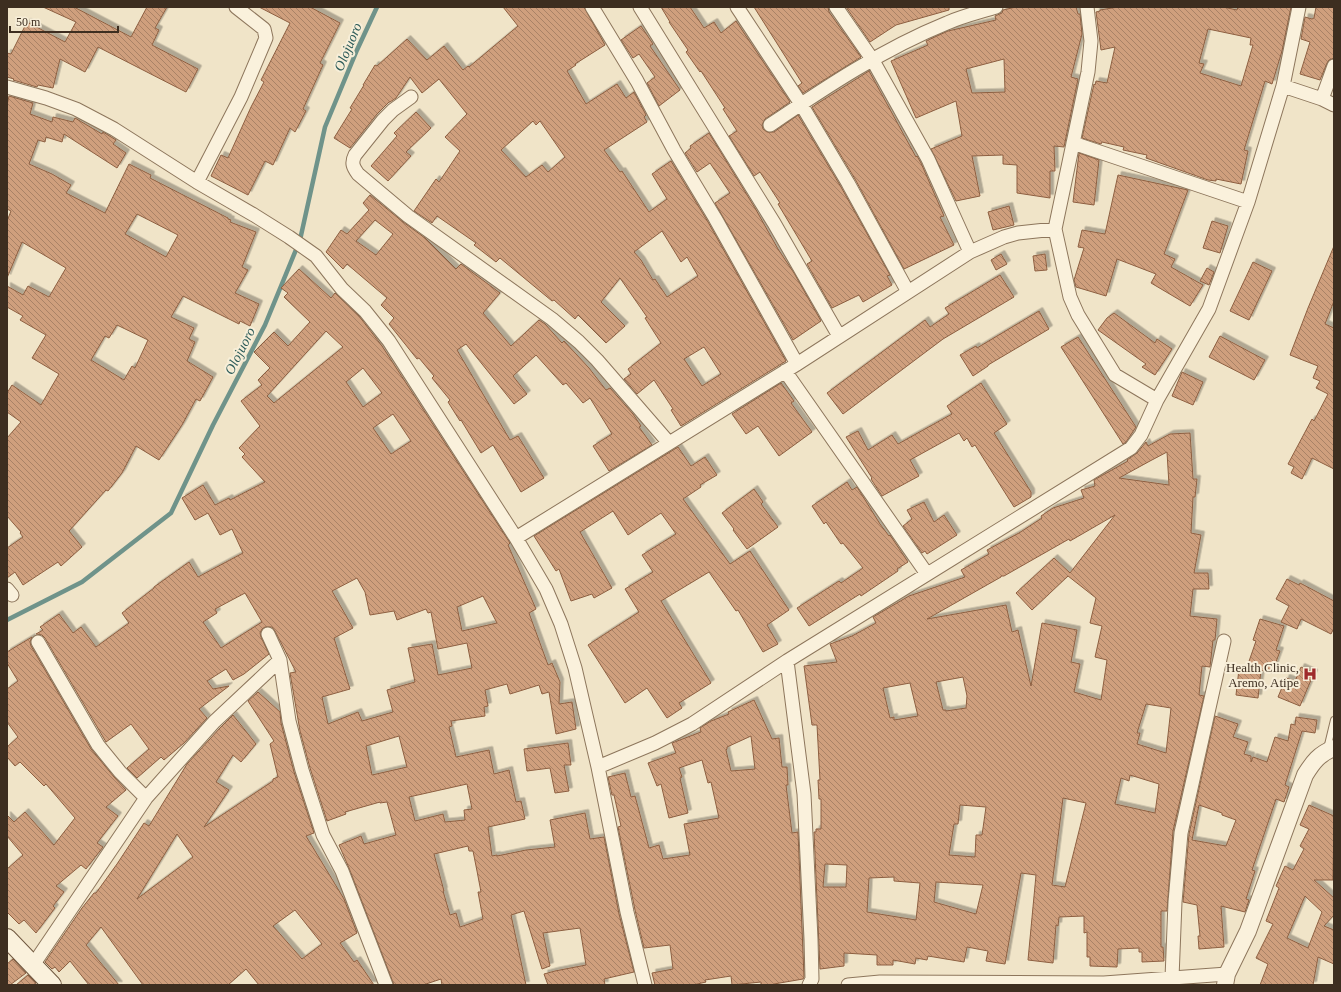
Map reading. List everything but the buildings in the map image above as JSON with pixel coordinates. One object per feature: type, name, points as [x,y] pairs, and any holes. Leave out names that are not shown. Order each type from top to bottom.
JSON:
[{"type":"main road","points":[[7,938],[52,985]]},
{"type":"street","points":[[197,182],[241,97],[266,38],[264,30],[236,7]]},
{"type":"street","points":[[592,7],[715,218],[797,364]]},
{"type":"street","points":[[640,7],[774,223],[839,336]]},
{"type":"street","points":[[737,7],[801,104],[848,183],[908,292]]},
{"type":"street","points":[[836,7],[872,59],[928,159],[970,252]]},
{"type":"street","points":[[770,124],[872,59],[949,22],[996,7]]},
{"type":"street","points":[[1087,7],[1091,41],[1088,72],[1055,229],[1070,297],[1078,315],[1115,375],[1157,400]]},
{"type":"street","points":[[598,767],[655,743],[692,724],[787,661],[1131,448],[1141,435],[1157,400],[1209,309],[1248,202],[1283,86],[1299,7]]},
{"type":"street","points":[[1322,99],[1334,66]]},
{"type":"street","points":[[1283,86],[1322,99],[1334,105]]},
{"type":"street","points":[[7,87],[46,98],[76,109],[114,129],[197,182],[289,237],[316,256],[342,289],[365,311],[389,341],[516,538],[546,588],[561,624],[575,668],[598,767],[627,912],[645,985]]},
{"type":"street","points":[[411,97],[393,110],[383,120],[355,155],[352,160],[353,168],[358,174],[408,216],[552,319],[579,342],[597,360],[669,443]]},
{"type":"street","points":[[1073,143],[1248,202]]},
{"type":"street","points":[[516,538],[797,364],[970,252],[1004,237],[1018,233],[1055,229]]},
{"type":"street","points":[[785,371],[927,574]]},
{"type":"street","points":[[268,634],[280,660],[289,721],[302,770],[323,835],[342,870],[386,985]]},
{"type":"street","points":[[38,642],[98,745],[120,772],[146,798]]},
{"type":"street","points":[[1172,978],[1175,902],[1181,833],[1224,642]]},
{"type":"street","points":[[33,965],[146,798],[214,722],[280,660]]},
{"type":"street","points":[[787,661],[804,794],[812,939],[812,978],[809,985]]},
{"type":"street","points":[[848,985],[880,982],[1104,983],[1172,978],[1226,980],[1248,931],[1305,775],[1313,761],[1330,749]]},
{"type":"lane","points":[[1330,749],[1334,720]]},
{"type":"waterway","name":"Olojuoro","points":[[7,620],[82,582],[171,513],[213,425],[265,325],[300,240],[325,127],[357,50],[377,7]]},
{"type":"place","name":"Health Clinic, Aremo, Atipe","points":[[1310,674]]}]
